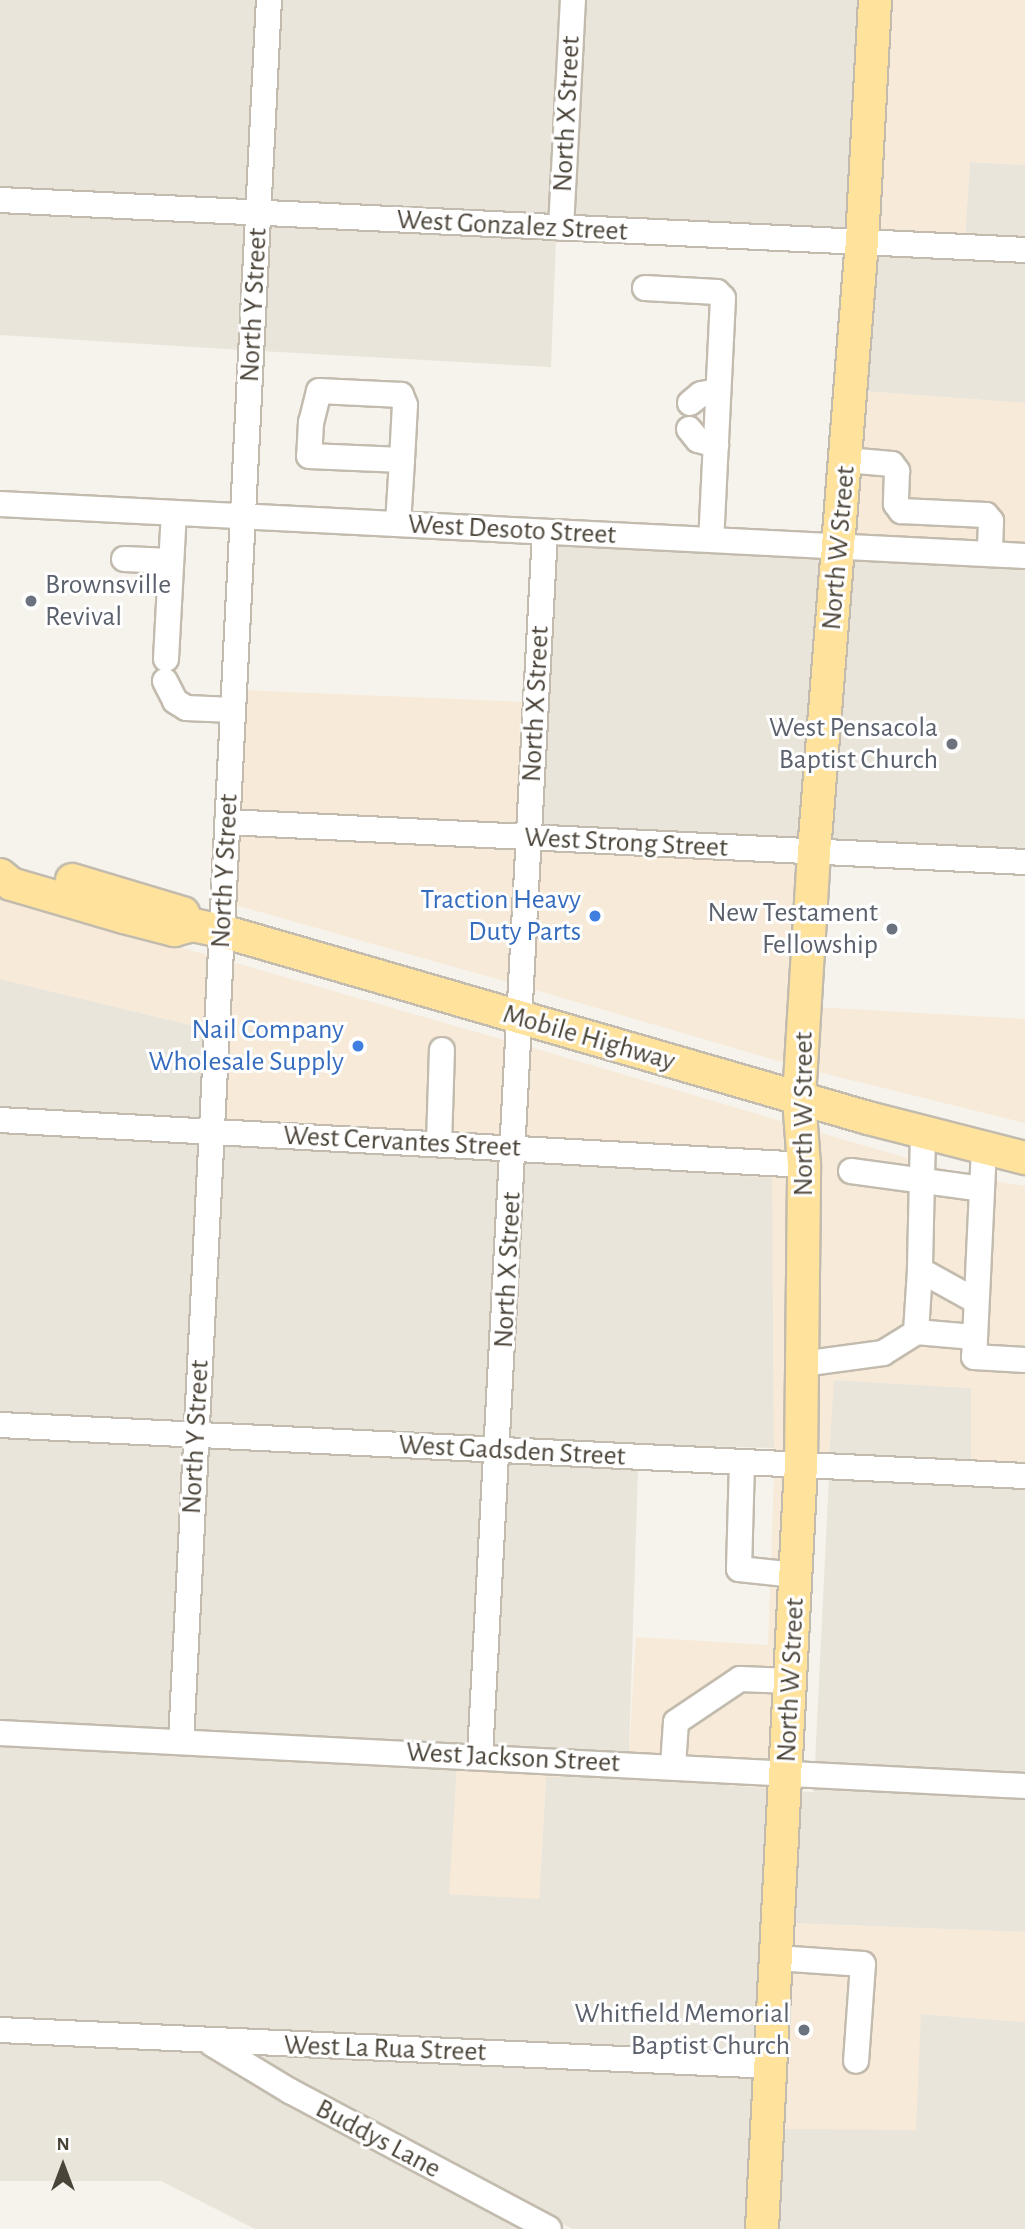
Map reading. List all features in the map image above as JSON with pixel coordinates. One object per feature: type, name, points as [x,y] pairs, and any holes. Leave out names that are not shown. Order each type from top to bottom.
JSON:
[{"type":"main road","name":"North W Street","points":[[762,2229],[801,1465],[804,1165],[799,1098],[814,852],[862,241],[875,0]]},
{"type":"main road","name":"Mobile Highway","points":[[0,866],[18,866],[181,911],[208,928],[799,1098],[984,1148]]},
{"type":"main road","name":"Mobile Highway","points":[[0,875],[11,884],[162,927],[174,930],[208,928]]},
{"type":"main road","points":[[984,1148],[1025,1158]]},
{"type":"street","name":"North Y Street","points":[[181,1742],[211,1132],[208,928],[227,822],[269,0]]},
{"type":"street","name":"North X Street","points":[[561,228],[573,0]]},
{"type":"street","name":"West Gonzalez Street","points":[[0,200],[1025,250]]},
{"type":"street","points":[[645,288],[722,294],[711,540]]},
{"type":"street","points":[[690,403],[701,394],[718,391]]},
{"type":"street","points":[[689,429],[698,440],[716,445]]},
{"type":"street","points":[[398,524],[402,460]]},
{"type":"street","points":[[846,460],[891,464],[897,471],[896,504],[901,511],[986,515],[990,521],[990,554]]},
{"type":"street","name":"West Desoto Street","points":[[0,504],[1025,556]]},
{"type":"street","points":[[174,513],[165,670],[175,701],[186,708],[233,710]]},
{"type":"street","name":"North X Street","points":[[480,1756],[522,1018],[545,532]]},
{"type":"street","points":[[124,559],[171,561]]},
{"type":"street","name":"West Strong Street","points":[[227,822],[1025,862]]},
{"type":"street","points":[[439,1144],[442,1050]]},
{"type":"street","name":"West Cervantes Street","points":[[0,1120],[804,1165]]},
{"type":"street","points":[[916,1332],[923,1133]]},
{"type":"street","points":[[984,1148],[974,1357],[1025,1360]]},
{"type":"street","points":[[851,1171],[982,1189]]},
{"type":"street","points":[[920,1270],[976,1301]]},
{"type":"street","points":[[802,1364],[883,1353],[916,1332],[974,1337]]},
{"type":"street","name":"West Gadsden Street","points":[[0,1424],[1025,1476]]},
{"type":"street","points":[[742,1462],[739,1569],[796,1575]]},
{"type":"street","points":[[673,1766],[676,1723],[740,1679],[791,1681]]},
{"type":"street","name":"West Jackson Street","points":[[0,1733],[1025,1786]]},
{"type":"street","points":[[777,1958],[863,1964],[856,2061]]},
{"type":"street","name":"West La Rua Street","points":[[0,2030],[211,2043],[771,2066]]},
{"type":"street","name":"Buddys Lane","points":[[211,2043],[290,2091],[549,2229]]},
{"type":"shaded area","points":[[0,0],[259,0],[250,202],[0,189]]},
{"type":"shaded area","points":[[278,0],[563,0],[552,217],[268,203]]},
{"type":"shaded area","points":[[582,0],[866,0],[853,230],[571,218]]},
{"type":"shaded area","points":[[885,0],[1025,0],[1025,165],[970,162],[965,236],[872,231]]},
{"type":"shaded area","points":[[970,162],[1025,165],[1025,239],[965,236]]},
{"type":"shaded area","points":[[0,211],[249,223],[242,350],[0,335]]},
{"type":"shaded area","points":[[267,224],[556,239],[551,367],[261,351]]},
{"type":"shaded area","points":[[870,252],[1025,261],[1025,403],[861,391]]},
{"type":"shaded area","points":[[861,391],[1025,403],[1025,545],[850,537]]},
{"type":"shaded area","points":[[554,543],[830,557],[805,841],[539,828]]},
{"type":"shaded area","points":[[849,558],[1025,567],[1025,852],[824,842]]},
{"type":"shaded area","points":[[243,690],[527,702],[520,827],[237,812]]},
{"type":"shaded area","points":[[236,833],[519,848],[514,984],[232,904]]},
{"type":"shaded area","points":[[538,849],[804,862],[792,1065],[532,989]]},
{"type":"shaded area","points":[[0,897],[211,956],[207,1029],[0,979]]},
{"type":"shaded area","points":[[229,961],[511,1042],[506,1136],[221,1122]]},
{"type":"shaded area","points":[[0,979],[207,1029],[202,1121],[0,1109]]},
{"type":"shaded area","points":[[814,1007],[1025,1019],[1025,1123],[810,1070]]},
{"type":"shaded area","points":[[530,1047],[791,1124],[794,1153],[524,1137]]},
{"type":"shaded area","points":[[811,1130],[975,1178],[1025,1186],[1025,1466],[971,1463],[971,1388],[834,1380],[829,1456],[811,1455]]},
{"type":"shaded area","points":[[0,1131],[201,1142],[188,1422],[0,1414]]},
{"type":"shaded area","points":[[220,1143],[504,1159],[489,1440],[207,1423]]},
{"type":"shaded area","points":[[523,1160],[773,1177],[774,1448],[508,1441]]},
{"type":"shaded area","points":[[523,1160],[794,1175],[792,1454],[774,1453],[772,1178]]},
{"type":"shaded area","points":[[833,1380],[971,1388],[971,1463],[829,1456]]},
{"type":"shaded area","points":[[0,1435],[187,1444],[172,1731],[0,1722]]},
{"type":"shaded area","points":[[205,1445],[488,1461],[471,1744],[191,1731]]},
{"type":"shaded area","points":[[507,1462],[638,1468],[629,1752],[490,1745]]},
{"type":"shaded area","points":[[774,1474],[791,1475],[778,1761],[490,1745],[629,1752],[636,1637],[768,1645]]},
{"type":"shaded area","points":[[829,1477],[1025,1487],[1025,1775],[815,1763]]},
{"type":"shaded area","points":[[0,1744],[457,1766],[450,1894],[539,1898],[546,1777],[628,1777],[777,1789],[762,2055],[0,2019]]},
{"type":"shaded area","points":[[457,1766],[777,1783],[777,1789],[628,1777],[546,1777],[539,1899],[449,1894]]},
{"type":"shaded area","points":[[814,1785],[1025,1797],[1025,1932],[788,1923],[795,1791],[813,1792]]},
{"type":"shaded area","points":[[788,1923],[1025,1932],[1025,2022],[921,2014],[916,2130],[778,2129]]},
{"type":"shaded area","points":[[921,2014],[1025,2022],[1025,2229],[772,2229],[778,2129]]},
{"type":"shaded area","points":[[0,2041],[208,2053],[526,2229],[255,2229],[161,2181],[0,2181]]},
{"type":"shaded area","points":[[250,2055],[761,2077],[753,2229],[572,2229]]},
{"type":"place","name":"Brownsville Revival","points":[[31,601]]},
{"type":"place","name":"West Pensacola Baptist Church","points":[[952,744]]},
{"type":"place","name":"Traction Heavy Duty Parts","points":[[595,916]]},
{"type":"place","name":"New Testament Fellowship","points":[[892,929]]},
{"type":"place","name":"Nail Company Wholesale Supply","points":[[358,1046]]},
{"type":"place","name":"Whitfield Memorial Baptist Church","points":[[804,2030]]}]
